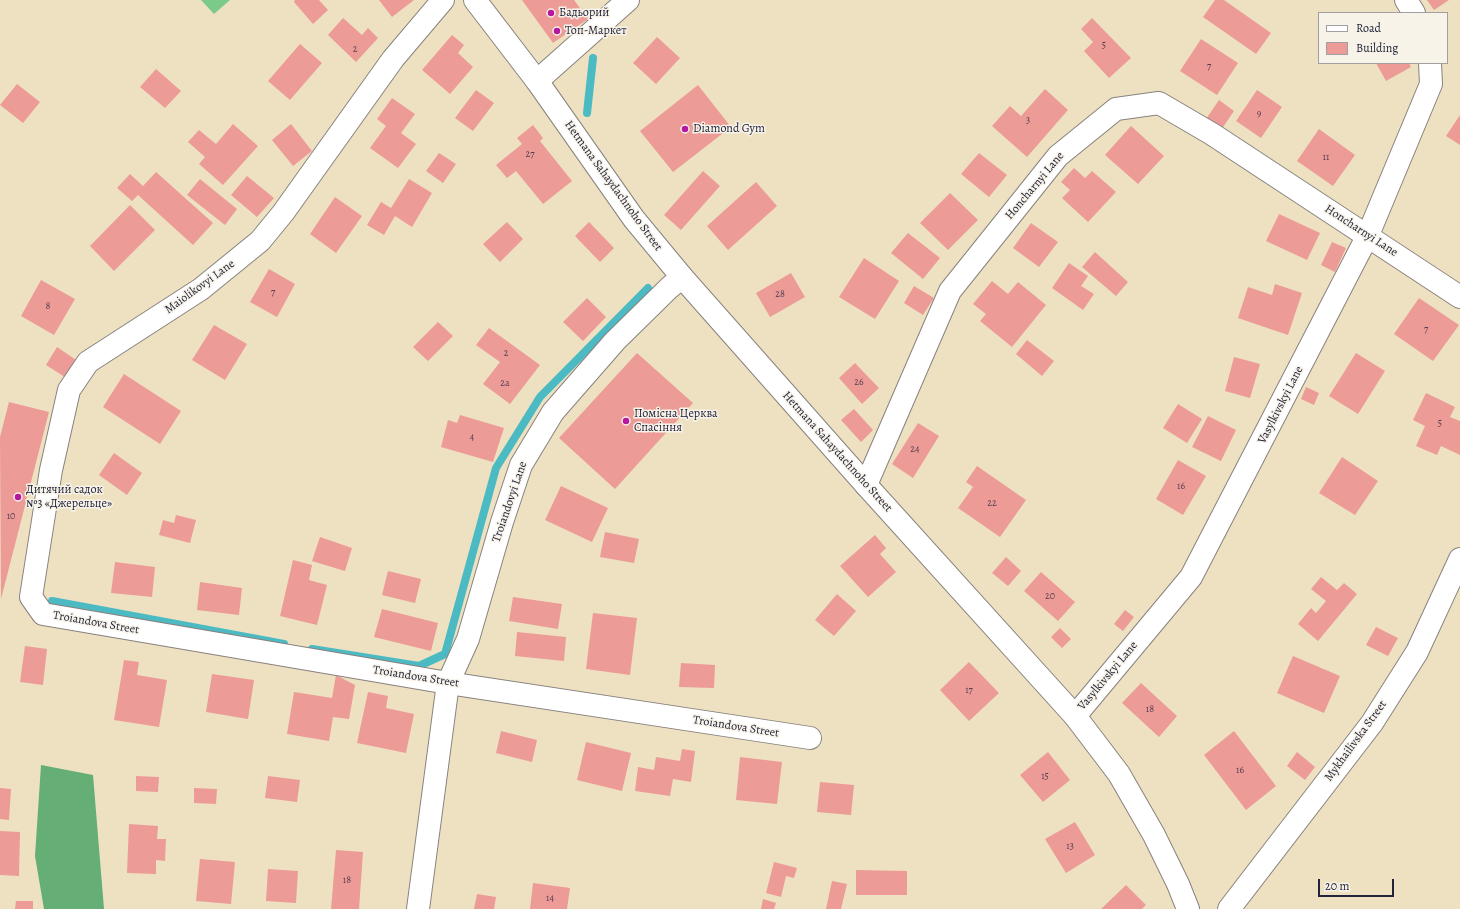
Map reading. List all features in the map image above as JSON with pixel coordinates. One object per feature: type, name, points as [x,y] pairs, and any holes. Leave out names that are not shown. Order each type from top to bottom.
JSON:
[{"type":"street","name":"Maiolikovyi Lane","points":[[31,597],[51,470],[69,390],[88,362],[201,289],[260,241],[283,213],[393,59],[443,0]]},
{"type":"street","name":"Hetmana Sahaydachnoho Street","points":[[476,0],[537,81],[634,219],[682,277],[866,485],[1075,716],[1120,774],[1154,835],[1178,884],[1188,909]]},
{"type":"street","points":[[537,81],[628,0]]},
{"type":"street","points":[[1406,0],[1413,12]]},
{"type":"street","name":"Vasylkivskyi Lane","points":[[1075,716],[1191,577],[1368,236],[1431,84],[1430,64]]},
{"type":"street","name":"Honcharnyi Lane","points":[[866,485],[950,291],[1058,156],[1116,109],[1159,103],[1212,134],[1460,297]]},
{"type":"street","name":"Troiandovyi Lane","points":[[418,909],[448,683],[468,639],[502,522],[521,465],[553,412],[563,400],[614,341],[682,277]]},
{"type":"street","name":"Mykhailivska Street","points":[[1229,909],[1372,723],[1417,652],[1460,559]]},
{"type":"street","name":"Troiandova Street","points":[[31,597],[43,614],[448,683],[810,738]]},
{"type":"green space","points":[[201,0],[230,0],[214,14]]},
{"type":"green space","points":[[41,765],[93,775],[104,909],[44,909],[35,856]]},
{"type":"building","points":[[295,0],[319,0],[328,10],[313,24],[294,2]]},
{"type":"building","points":[[379,0],[414,0],[392,17]]},
{"type":"building","name":"Топ-Маркет","points":[[522,0],[574,0],[588,19],[553,43]]},
{"type":"building","points":[[1215,0],[1224,0],[1271,33],[1256,54],[1203,17]]},
{"type":"building","points":[[1427,0],[1449,0],[1434,10]]},
{"type":"building","points":[[343,18],[362,35],[368,28],[378,38],[356,62],[328,35]]},
{"type":"building","points":[[1092,18],[1131,58],[1109,78],[1084,51],[1093,42],[1081,29]]},
{"type":"building","points":[[452,35],[464,45],[458,53],[473,67],[450,94],[422,70]]},
{"type":"building","points":[[657,37],[680,58],[656,84],[633,63]]},
{"type":"building","points":[[1201,39],[1238,63],[1217,95],[1180,71]]},
{"type":"building","points":[[300,44],[322,63],[290,100],[268,81]]},
{"type":"building","points":[[1377,64],[1410,64],[1411,67],[1386,81]]},
{"type":"building","points":[[156,69],[181,91],[165,108],[140,87]]},
{"type":"building","points":[[17,84],[40,102],[23,123],[0,105]]},
{"type":"building","name":"Diamond Gym","points":[[698,85],[731,127],[673,172],[640,131]]},
{"type":"building","points":[[1045,89],[1068,110],[1027,157],[992,126],[1010,106],[1021,116]]},
{"type":"building","points":[[476,90],[494,103],[473,131],[455,118]]},
{"type":"building","points":[[1257,90],[1282,107],[1261,138],[1236,121]]},
{"type":"building","points":[[392,98],[415,114],[401,133],[416,144],[398,168],[370,148],[386,126],[377,119]]},
{"type":"building","points":[[1219,100],[1234,111],[1219,133],[1204,122]]},
{"type":"building","points":[[1460,115],[1460,145],[1446,136]]},
{"type":"building","points":[[233,124],[258,146],[223,185],[199,164],[205,157],[188,142],[199,130],[216,144]]},
{"type":"building","points":[[291,124],[312,151],[293,166],[272,140]]},
{"type":"building","points":[[533,125],[543,138],[540,141],[572,181],[543,204],[516,171],[507,178],[496,165],[522,144],[517,138]]},
{"type":"building","points":[[1131,126],[1164,156],[1138,184],[1105,155]]},
{"type":"building","points":[[1319,129],[1355,155],[1333,186],[1297,161]]},
{"type":"building","points":[[439,153],[456,164],[443,183],[426,171]]},
{"type":"building","points":[[979,153],[1007,175],[989,197],[961,174]]},
{"type":"building","points":[[1074,168],[1085,178],[1092,171],[1116,192],[1088,222],[1062,198],[1070,190],[1061,182]]},
{"type":"building","points":[[703,171],[720,186],[681,230],[664,215]]},
{"type":"building","points":[[156,172],[213,223],[193,245],[138,195],[132,201],[117,188],[130,174],[143,186]]},
{"type":"building","points":[[247,176],[274,198],[257,217],[231,195]]},
{"type":"building","points":[[200,179],[237,209],[225,225],[187,195]]},
{"type":"building","points":[[409,179],[432,193],[412,227],[395,216],[384,235],[367,225],[381,202],[391,208]]},
{"type":"building","points":[[756,182],[777,206],[728,250],[707,226]]},
{"type":"building","points":[[950,193],[978,220],[948,250],[920,223]]},
{"type":"building","points":[[335,197],[362,216],[336,253],[310,234]]},
{"type":"building","points":[[130,205],[155,230],[114,271],[90,246]]},
{"type":"building","points":[[1279,214],[1320,233],[1307,260],[1266,241]]},
{"type":"building","points":[[507,222],[523,239],[500,262],[483,244]]},
{"type":"building","points":[[589,222],[614,248],[600,262],[575,236]]},
{"type":"building","points":[[1031,223],[1058,242],[1039,267],[1013,248]]},
{"type":"building","points":[[908,233],[940,258],[923,279],[891,253]]},
{"type":"building","points":[[1332,242],[1346,248],[1335,272],[1321,265]]},
{"type":"building","points":[[1095,252],[1128,282],[1116,296],[1082,267]]},
{"type":"building","points":[[864,258],[899,281],[875,319],[839,297]]},
{"type":"building","points":[[1069,263],[1088,276],[1081,286],[1094,294],[1083,310],[1052,288]]},
{"type":"building","points":[[269,269],[295,284],[277,317],[250,302]]},
{"type":"building","points":[[791,273],[805,297],[770,317],[756,293]]},
{"type":"building","points":[[41,280],[75,299],[54,335],[21,316]]},
{"type":"building","points":[[992,281],[1008,294],[1018,282],[1046,305],[1012,347],[980,321],[986,314],[973,304]]},
{"type":"building","points":[[1275,284],[1302,293],[1288,335],[1238,318],[1248,287],[1272,295]]},
{"type":"building","points":[[914,286],[934,298],[923,315],[904,303]]},
{"type":"building","points":[[587,298],[606,317],[583,341],[563,322]]},
{"type":"building","points":[[1419,298],[1459,325],[1433,361],[1394,334]]},
{"type":"building","points":[[438,322],[453,336],[428,361],[413,347]]},
{"type":"building","points":[[214,325],[247,344],[225,380],[192,360]]},
{"type":"building","points":[[489,328],[540,365],[510,404],[483,384],[500,362],[476,345]]},
{"type":"building","points":[[1027,340],[1054,361],[1042,376],[1016,354]]},
{"type":"building","points":[[57,347],[79,362],[68,379],[46,365]]},
{"type":"building","name":"Помісна Церква Спасіння","points":[[637,353],[693,403],[615,489],[559,438]]},
{"type":"building","points":[[1356,353],[1385,371],[1358,414],[1329,396]]},
{"type":"building","points":[[1234,357],[1260,364],[1250,398],[1225,391]]},
{"type":"building","points":[[855,363],[879,388],[862,404],[839,378]]},
{"type":"building","points":[[124,374],[181,411],[160,444],[103,407]]},
{"type":"building","points":[[1306,387],[1319,393],[1314,405],[1301,399]]},
{"type":"building","points":[[1426,393],[1455,407],[1450,417],[1460,421],[1460,455],[1441,446],[1437,455],[1416,446],[1425,426],[1413,420]]},
{"type":"building","points":[[9,402],[49,412],[1,599],[0,437]]},
{"type":"building","points":[[1178,404],[1202,419],[1187,443],[1163,428]]},
{"type":"building","points":[[854,409],[873,430],[861,442],[841,420]]},
{"type":"building","points":[[460,415],[504,428],[493,462],[441,447],[448,420],[457,423]]},
{"type":"building","points":[[1208,416],[1236,430],[1221,461],[1192,447]]},
{"type":"building","points":[[918,423],[939,436],[913,478],[892,464]]},
{"type":"building","points":[[114,453],[142,473],[127,495],[99,475]]},
{"type":"building","points":[[1342,457],[1378,481],[1355,515],[1319,493]]},
{"type":"building","points":[[1178,460],[1206,476],[1183,515],[1156,499]]},
{"type":"building","points":[[977,466],[1026,500],[1000,537],[958,508],[973,487],[966,482]]},
{"type":"building","points":[[561,486],[608,508],[592,542],[545,520]]},
{"type":"building","points":[[176,515],[196,520],[190,543],[159,535],[163,520],[174,523]]},
{"type":"building","points":[[605,532],[639,539],[634,563],[600,557]]},
{"type":"building","points":[[875,535],[886,548],[880,554],[896,572],[868,597],[840,566]]},
{"type":"building","points":[[320,537],[352,548],[345,571],[312,561]]},
{"type":"building","points":[[1006,557],[1021,571],[1008,586],[992,573]]},
{"type":"building","points":[[293,560],[312,565],[309,580],[327,585],[317,625],[280,616]]},
{"type":"building","points":[[115,562],[155,567],[152,597],[111,593]]},
{"type":"building","points":[[388,571],[421,579],[415,603],[382,595]]},
{"type":"building","points":[[1041,572],[1075,602],[1058,621],[1024,591]]},
{"type":"building","points":[[1321,577],[1337,590],[1344,583],[1357,594],[1318,641],[1298,624],[1311,608],[1316,613],[1326,601],[1311,589]]},
{"type":"building","points":[[200,582],[242,588],[239,615],[197,610]]},
{"type":"building","points":[[837,594],[856,611],[834,636],[815,620]]},
{"type":"building","points":[[513,597],[562,604],[558,629],[509,621]]},
{"type":"building","points":[[382,609],[438,623],[431,651],[374,637]]},
{"type":"building","points":[[1125,610],[1134,617],[1123,631],[1114,624]]},
{"type":"building","points":[[593,613],[637,618],[630,675],[586,669]]},
{"type":"building","points":[[1376,627],[1398,638],[1388,656],[1366,645]]},
{"type":"building","points":[[1060,628],[1071,639],[1062,648],[1051,637]]},
{"type":"building","points":[[517,632],[566,637],[564,661],[515,656]]},
{"type":"building","points":[[25,646],[47,649],[43,685],[20,682]]},
{"type":"building","points":[[1293,656],[1340,676],[1324,713],[1277,693]]},
{"type":"building","points":[[124,660],[139,662],[137,675],[167,680],[159,727],[114,720]]},
{"type":"building","points":[[969,662],[999,693],[969,721],[940,690]]},
{"type":"building","points":[[681,663],[715,665],[714,688],[679,687]]},
{"type":"building","points":[[212,674],[254,680],[248,719],[206,712]]},
{"type":"building","points":[[336,675],[355,685],[349,719],[333,717],[329,741],[287,734],[294,692],[332,698]]},
{"type":"building","points":[[1141,683],[1177,716],[1159,737],[1122,703]]},
{"type":"building","points":[[368,692],[388,696],[386,708],[414,714],[406,753],[357,743]]},
{"type":"building","points":[[501,731],[537,740],[532,762],[496,753]]},
{"type":"building","points":[[1234,731],[1276,786],[1246,810],[1204,755]]},
{"type":"building","points":[[586,742],[631,753],[622,791],[577,780]]},
{"type":"building","points":[[682,749],[695,751],[691,782],[673,779],[670,796],[635,791],[638,767],[654,770],[656,757],[680,761]]},
{"type":"building","points":[[1048,752],[1070,780],[1043,802],[1020,775]]},
{"type":"building","points":[[1297,752],[1315,767],[1305,780],[1287,766]]},
{"type":"building","points":[[740,757],[782,762],[777,804],[736,800]]},
{"type":"building","points":[[136,776],[159,777],[158,792],[136,791]]},
{"type":"building","points":[[268,776],[300,780],[297,802],[265,798]]},
{"type":"building","points":[[820,782],[854,785],[851,815],[817,812]]},
{"type":"building","points":[[0,788],[11,789],[9,820],[0,819]]},
{"type":"building","points":[[194,788],[217,789],[216,804],[194,803]]},
{"type":"building","points":[[1075,822],[1095,855],[1066,873],[1045,839]]},
{"type":"building","points":[[129,824],[158,826],[157,839],[166,839],[165,861],[156,860],[156,874],[127,873]]},
{"type":"building","points":[[0,831],[20,832],[19,876],[0,875]]},
{"type":"building","points":[[336,850],[363,852],[359,909],[331,909]]},
{"type":"building","points":[[200,859],[235,862],[231,904],[196,901]]},
{"type":"building","points":[[774,862],[797,868],[794,878],[786,876],[781,897],[766,893]]},
{"type":"building","points":[[268,869],[298,871],[296,903],[266,901]]},
{"type":"building","points":[[856,870],[907,871],[907,895],[856,895]]},
{"type":"building","points":[[832,881],[847,884],[841,909],[826,909]]},
{"type":"building","points":[[533,883],[570,888],[567,909],[530,909]]},
{"type":"building","points":[[1126,885],[1146,905],[1142,909],[1101,909]]},
{"type":"building","points":[[477,894],[496,897],[494,909],[474,909]]},
{"type":"building","points":[[763,899],[776,903],[774,909],[761,909]]},
{"type":"building","points":[[16,901],[33,901],[33,909],[15,909]]},
{"type":"waterway","points":[[587,113],[593,58]]},
{"type":"waterway","points":[[312,649],[419,666],[445,654],[496,468],[540,397],[648,288]]},
{"type":"waterway","points":[[52,601],[284,644]]},
{"type":"place","name":"Бадьорий","points":[[551,13]]},
{"type":"place","name":"Топ-Маркет","points":[[557,31]]},
{"type":"place","name":"Diamond Gym","points":[[685,129]]},
{"type":"place","name":"Помісна Церква Спасіння","points":[[626,421]]},
{"type":"place","name":"Дитячий садок №3 «Джерельце»","points":[[18,497]]}]
